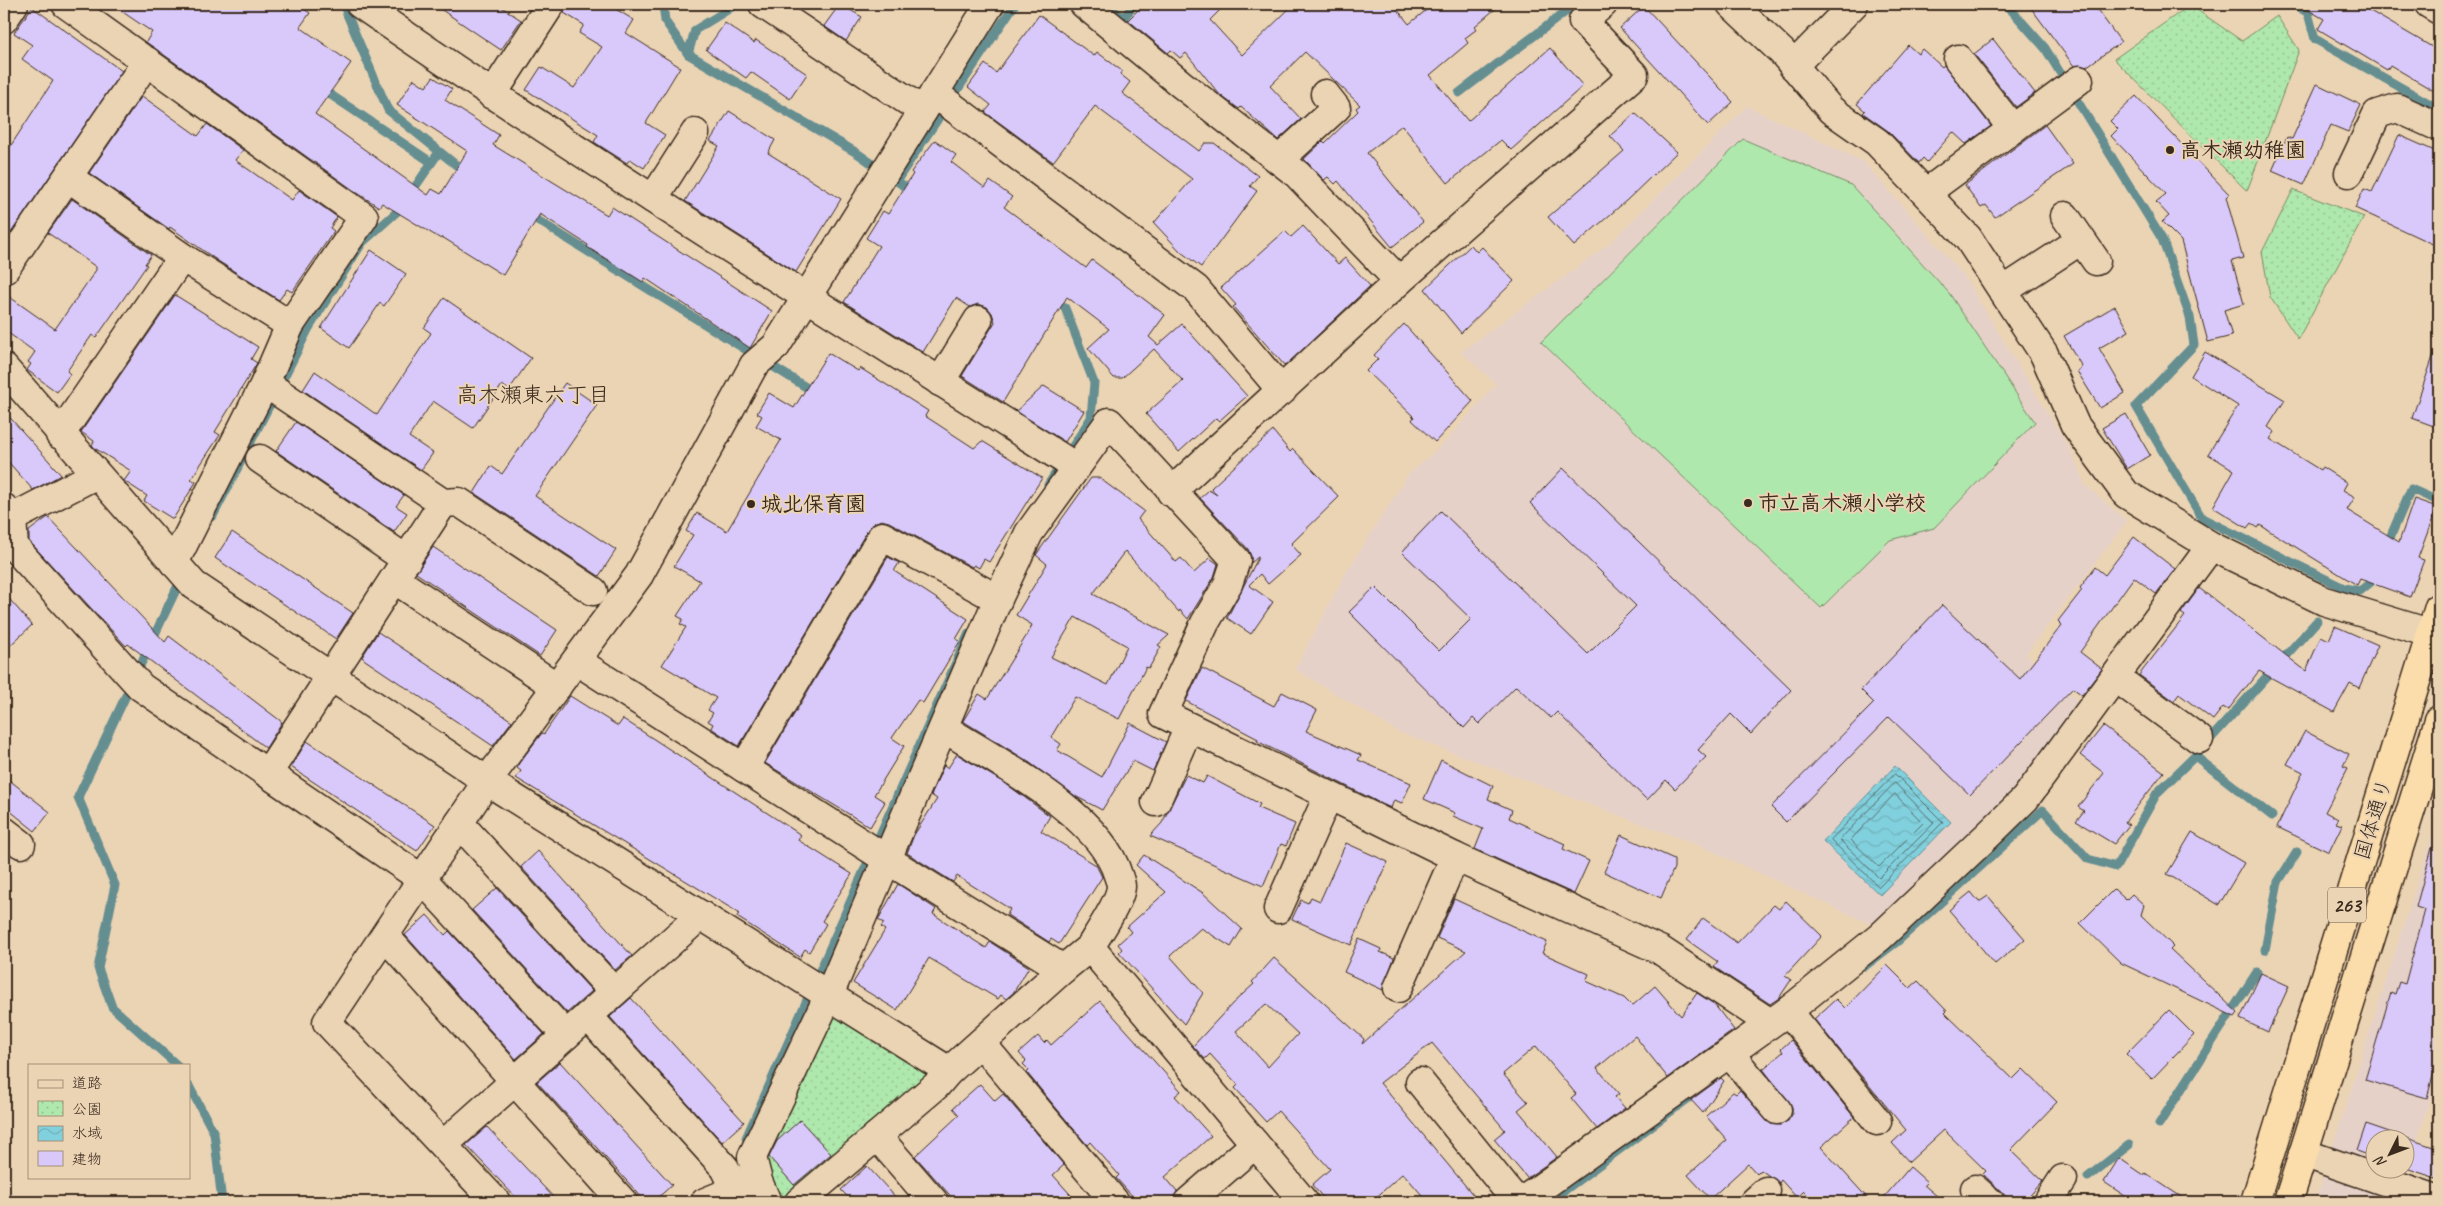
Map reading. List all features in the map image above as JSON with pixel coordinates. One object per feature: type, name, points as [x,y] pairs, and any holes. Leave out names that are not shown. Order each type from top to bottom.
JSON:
[{"type":"highway","name":"国体通り","points":[[2255,1202],[2435,634],[2439,607]]},
{"type":"highway","name":"国体通り","points":[[2288,1202],[2439,720]]},
{"type":"street","points":[[4,19],[14,4]]},
{"type":"street","points":[[66,4],[364,216],[290,325],[274,390],[174,563]]},
{"type":"street","points":[[360,4],[492,95],[653,200],[1067,462]]},
{"type":"street","points":[[492,95],[551,4]]},
{"type":"street","points":[[763,4],[939,103],[1196,289],[1282,391]]},
{"type":"street","points":[[496,1202],[327,1022],[486,781],[557,688],[639,575],[760,360],[776,346],[884,174],[939,103],[990,4]]},
{"type":"street","points":[[1084,4],[1181,84],[1297,174],[1399,281]]},
{"type":"street","points":[[1171,492],[1399,281],[1634,75],[1582,21],[1603,4]]},
{"type":"street","points":[[1731,4],[1793,66],[1831,110],[1877,142],[1927,192],[1968,238],[2044,354],[2075,425],[2126,494],[2211,546],[2324,601],[2435,634]]},
{"type":"street","points":[[1793,66],[1854,4]]},
{"type":"street","points":[[2429,4],[2439,10]]},
{"type":"street","points":[[1958,59],[2013,129]]},
{"type":"street","points":[[4,270],[147,61]]},
{"type":"street","points":[[1927,192],[2072,85]]},
{"type":"street","points":[[1279,160],[1336,108],[1325,94]]},
{"type":"street","points":[[2350,174],[2377,114],[2397,108],[2439,127]]},
{"type":"street","points":[[653,200],[695,133]]},
{"type":"street","points":[[68,177],[182,257],[290,325]]},
{"type":"street","points":[[2003,291],[2089,250],[2065,216]]},
{"type":"street","points":[[60,435],[182,257]]},
{"type":"street","points":[[940,382],[978,320]]},
{"type":"street","points":[[4,368],[95,475],[194,585],[486,781],[949,1071]]},
{"type":"street","points":[[274,390],[444,503],[459,502],[593,590]]},
{"type":"street","points":[[753,1191],[752,1157],[819,988],[878,853],[944,728],[990,594],[1028,533],[1067,462],[1109,422],[1171,492],[1236,560],[1228,584],[1205,623],[1163,714],[1455,857],[1660,950],[1786,1021],[1877,1120]]},
{"type":"street","points":[[260,459],[400,570],[557,688]]},
{"type":"street","points":[[95,475],[8,513],[9,553],[135,680],[422,879],[566,1036]]},
{"type":"street","points":[[268,774],[444,503]]},
{"type":"street","points":[[744,768],[882,536],[990,594]]},
{"type":"street","points":[[1420,1082],[1519,1202],[1736,1063],[1880,937],[2026,799],[2211,546]]},
{"type":"street","points":[[577,661],[878,853],[1063,968]]},
{"type":"street","points":[[2116,676],[2199,739]]},
{"type":"street","points":[[1156,802],[1189,727]]},
{"type":"street","points":[[799,1202],[937,1085],[949,1071],[1063,968],[1090,947],[1111,912],[1121,886],[1114,860],[1093,831],[1058,801],[944,728]]},
{"type":"street","points":[[1278,909],[1328,796]]},
{"type":"street","points":[[459,823],[614,992]]},
{"type":"street","points":[[1398,988],[1455,857]]},
{"type":"street","points":[[443,1145],[701,915]]},
{"type":"street","points":[[385,936],[623,1202]]},
{"type":"street","points":[[1090,947],[1304,1202]]},
{"type":"street","points":[[588,1016],[725,1168],[753,1191]]},
{"type":"street","points":[[981,1043],[1115,1202]]},
{"type":"street","points":[[1736,1063],[1777,1110]]},
{"type":"street","points":[[877,1136],[934,1202]]},
{"type":"street","points":[[1188,1202],[1256,1144]]},
{"type":"street","points":[[2303,1153],[2439,1200]]},
{"type":"street","points":[[2048,1202],[2064,1179]]},
{"type":"street","points":[[704,1202],[753,1191]]},
{"type":"shaded area","name":"市立高木瀬小学校","points":[[1747,106],[1864,162],[1964,276],[2072,453],[2085,485],[2127,521],[2026,654],[2080,703],[2021,785],[1875,926],[1698,845],[1398,732],[1295,669],[1345,574],[1408,475],[1446,441],[1496,384],[1461,352],[1609,244]]},
{"type":"shaded area","points":[[2439,815],[2439,1073],[2416,1144],[2416,1128],[2366,1128],[2366,1178],[2405,1178],[2397,1202],[2315,1202]]},
{"type":"green space","points":[[2190,5],[2242,41],[2277,16],[2299,50],[2247,191],[2114,59]]},
{"type":"green space","points":[[1743,139],[1851,185],[1949,293],[2035,422],[1934,528],[1890,540],[1821,608],[1541,342]]},
{"type":"green space","points":[[2293,190],[2364,217],[2298,339],[2270,297],[2262,252]]},
{"type":"green space","points":[[829,1003],[932,1067],[933,1080],[791,1200],[776,1199],[762,1151]]},
{"type":"water","points":[[1895,766],[1951,822],[1880,895],[1823,841]]},
{"type":"building","points":[[111,4],[296,4],[310,13],[300,27],[351,63],[315,114],[428,195],[432,189],[441,194],[467,151],[397,105],[414,79],[426,87],[433,77],[452,89],[445,100],[499,135],[493,145],[607,215],[612,207],[772,311],[750,348],[645,278],[643,282],[587,247],[588,245],[540,214],[503,275],[382,203],[379,207],[356,192],[146,42],[152,32]]},
{"type":"building","points":[[433,4],[497,4],[521,20],[501,50]]},
{"type":"building","points":[[566,4],[607,4],[634,20],[626,33],[680,67],[646,123],[665,135],[644,168],[630,159],[627,163],[594,142],[598,135],[526,90],[541,67],[574,88],[602,47],[579,33],[584,25],[564,13]]},
{"type":"building","points":[[840,4],[862,17],[846,41],[824,26]]},
{"type":"building","points":[[1144,4],[1226,4],[1210,20],[1242,55],[1294,4],[1393,4],[1409,24],[1434,4],[1501,4],[1475,26],[1477,29],[1465,38],[1468,43],[1430,75],[1468,121],[1550,48],[1583,86],[1511,150],[1501,140],[1448,183],[1402,125],[1367,153],[1423,222],[1392,247],[1338,181],[1335,184],[1328,177],[1324,180],[1304,159],[1323,141],[1325,143],[1358,111],[1356,108],[1360,105],[1305,52],[1270,86],[1301,119],[1278,140],[1241,107],[1239,109],[1220,95],[1186,53],[1180,58],[1171,50],[1168,53],[1128,20]]},
{"type":"building","points":[[2028,4],[2093,4],[2121,42],[2086,67],[2074,66]]},
{"type":"building","points":[[2298,4],[2358,4],[2439,51],[2439,94],[2390,65],[2387,70],[2318,29],[2324,19]]},
{"type":"building","points":[[1644,6],[1733,102],[1708,125],[1620,28]]},
{"type":"building","points":[[32,7],[122,71],[4,243],[4,156],[53,81],[22,59],[32,45],[14,33]]},
{"type":"building","points":[[1039,15],[1094,56],[1097,52],[1122,71],[1120,74],[1130,82],[1122,93],[1199,151],[1205,143],[1214,143],[1258,176],[1250,186],[1257,191],[1201,267],[1181,252],[1154,223],[1192,179],[1095,106],[1053,162],[985,112],[991,105],[968,87],[985,64],[996,73]]},
{"type":"building","points":[[725,23],[754,43],[756,40],[807,74],[790,99],[751,72],[746,78],[706,50]]},
{"type":"building","points":[[1993,39],[2035,93],[2016,107],[1974,54]]},
{"type":"building","points":[[1908,45],[1918,54],[1922,49],[1942,67],[1944,65],[1991,126],[1966,144],[1953,132],[1927,162],[1923,158],[1919,163],[1888,131],[1863,113],[1865,111],[1857,104]]},
{"type":"building","points":[[2317,84],[2361,105],[2348,132],[2331,125],[2304,185],[2272,171],[2287,137],[2292,139]]},
{"type":"building","points":[[142,96],[198,136],[207,124],[243,150],[235,160],[292,200],[299,190],[337,217],[330,228],[334,231],[292,292],[287,289],[279,300],[218,261],[170,227],[169,229],[89,173]]},
{"type":"building","points":[[2136,96],[2229,194],[2226,197],[2243,258],[2232,261],[2244,304],[2224,310],[2232,336],[2208,342],[2181,241],[2162,222],[2169,216],[2156,202],[2166,194],[2111,136],[2118,129],[2110,121]]},
{"type":"building","points":[[729,111],[775,140],[768,153],[841,199],[796,272],[685,201],[719,146],[710,141]]},
{"type":"building","points":[[1635,113],[1677,152],[1627,200],[1574,246],[1548,217],[1624,151],[1610,136]]},
{"type":"building","points":[[2045,125],[2073,164],[1995,217],[1986,205],[1981,208],[1965,185]]},
{"type":"building","points":[[2399,135],[2439,153],[2439,247],[2355,208],[2364,189],[2372,192]]},
{"type":"building","points":[[935,140],[956,155],[951,162],[985,188],[990,181],[1012,197],[1004,207],[1086,268],[1092,260],[1165,315],[1149,337],[1158,345],[1182,324],[1247,396],[1219,421],[1216,418],[1179,452],[1146,414],[1183,381],[1154,349],[1122,378],[1114,378],[1088,348],[1109,329],[1067,297],[1003,402],[962,376],[995,322],[992,313],[987,307],[978,304],[970,307],[956,298],[923,352],[844,302],[879,246],[866,238],[883,211],[888,214],[913,174],[911,172]]},
{"type":"building","points":[[72,199],[151,255],[145,264],[147,265],[96,338],[92,335],[67,371],[70,374],[57,392],[27,370],[31,364],[28,362],[35,352],[4,330],[4,293],[55,329],[96,270],[96,267],[48,233]]},
{"type":"building","points":[[1303,226],[1338,264],[1345,258],[1370,286],[1285,366],[1233,307],[1236,305],[1221,288],[1285,231],[1291,237]]},
{"type":"building","points":[[1471,245],[1477,252],[1482,247],[1514,281],[1461,333],[1425,289]]},
{"type":"building","points":[[371,250],[406,274],[384,306],[380,303],[349,348],[321,328]]},
{"type":"building","points":[[175,295],[258,347],[251,359],[257,363],[215,432],[220,435],[191,479],[196,482],[173,519],[144,501],[147,496],[124,481],[131,471],[96,449],[92,445],[94,441],[81,432]]},
{"type":"building","points":[[444,298],[531,358],[509,390],[502,385],[473,428],[433,401],[409,437],[433,453],[421,470],[303,390],[315,371],[377,415],[431,333],[424,328]]},
{"type":"building","points":[[2115,306],[2129,331],[2099,348],[2125,393],[2100,408],[2077,371],[2082,367],[2064,336]]},
{"type":"building","points":[[1404,324],[1473,401],[1435,442],[1412,420],[1414,417],[1366,371],[1378,359],[1374,355]]},
{"type":"building","points":[[2436,348],[2439,349],[2439,428],[2412,418]]},
{"type":"building","points":[[2205,352],[2285,400],[2268,427],[2275,432],[2270,439],[2320,470],[2322,467],[2347,483],[2343,490],[2355,497],[2347,510],[2399,542],[2414,499],[2437,507],[2418,558],[2424,560],[2410,597],[2360,579],[2357,585],[2260,525],[2258,528],[2251,523],[2247,528],[2213,507],[2234,470],[2208,454],[2238,406],[2191,376]]},
{"type":"building","points":[[828,353],[858,371],[860,368],[928,411],[925,416],[974,448],[982,441],[1042,478],[989,562],[984,559],[979,568],[974,565],[972,567],[889,522],[881,520],[874,523],[869,528],[739,746],[711,728],[713,724],[708,721],[713,713],[708,710],[716,698],[662,665],[686,627],[680,624],[683,619],[677,616],[700,581],[674,566],[693,535],[686,531],[697,513],[727,531],[781,440],[756,426],[762,416],[757,413],[769,393],[794,408]]},
{"type":"building","points":[[565,383],[597,405],[535,496],[616,550],[599,576],[474,493],[491,466],[502,474]]},
{"type":"building","points":[[1044,386],[1084,411],[1065,442],[1016,411]]},
{"type":"building","points":[[4,411],[61,475],[33,490],[4,457]]},
{"type":"building","points":[[2126,414],[2150,455],[2127,469],[2102,428]]},
{"type":"building","points":[[296,422],[404,495],[396,506],[407,513],[394,532],[276,451]]},
{"type":"building","points":[[1273,431],[1290,452],[1293,449],[1339,497],[1291,544],[1301,555],[1268,584],[1260,574],[1249,585],[1273,602],[1251,634],[1227,618],[1259,556],[1251,563],[1248,549],[1200,498],[1209,490],[1217,495],[1211,488]]},
{"type":"building","points":[[1563,468],[1791,690],[1751,734],[1731,714],[1698,750],[1706,757],[1675,789],[1666,780],[1647,800],[1557,712],[1551,718],[1516,686],[1479,724],[1473,718],[1464,728],[1349,612],[1375,587],[1439,651],[1471,619],[1402,552],[1441,511],[1588,654],[1636,606],[1530,503]]},
{"type":"building","points":[[1091,478],[1099,478],[1144,511],[1138,519],[1176,562],[1181,558],[1194,573],[1210,558],[1218,564],[1214,577],[1188,619],[1180,610],[1179,612],[1125,551],[1093,594],[1169,635],[1158,645],[1161,647],[1149,668],[1146,667],[1119,719],[1075,697],[1051,737],[1061,744],[1057,750],[1102,777],[1130,723],[1166,742],[1153,771],[1133,761],[1102,810],[1075,796],[1026,760],[963,721],[979,694],[987,699],[1030,630],[1032,625],[1016,615],[1047,564],[1036,555]],"holes":[[[1075,617],[1127,646],[1108,685],[1051,657]]]},
{"type":"building","points":[[48,517],[165,642],[169,636],[282,722],[266,748],[128,644],[126,646],[29,541],[29,531]]},
{"type":"building","points":[[232,532],[353,613],[336,639],[215,558]]},
{"type":"building","points":[[2134,537],[2175,569],[2156,594],[2134,577],[2080,652],[2102,669],[2082,695],[2073,688],[1970,795],[1889,717],[1786,822],[1771,807],[1874,703],[1861,690],[1942,605],[2020,679],[2062,625],[2058,621],[2082,590],[2080,588],[2095,567],[2105,575]]},
{"type":"building","points":[[433,547],[557,630],[540,656],[416,573]]},
{"type":"building","points":[[888,557],[899,563],[894,571],[968,619],[956,639],[960,641],[923,703],[918,700],[892,738],[904,746],[874,795],[885,802],[870,827],[765,763]]},
{"type":"building","points":[[2199,588],[2306,671],[2321,636],[2329,640],[2335,626],[2378,645],[2359,688],[2350,683],[2334,712],[2259,671],[2228,710],[2223,707],[2213,720],[2179,694],[2174,701],[2139,675],[2185,616],[2181,613]]},
{"type":"building","points":[[4,593],[32,625],[4,651]]},
{"type":"building","points":[[378,632],[512,721],[493,746],[365,660],[362,657]]},
{"type":"building","points":[[1202,668],[1274,706],[1282,692],[1317,710],[1306,731],[1361,755],[1358,760],[1411,783],[1402,803],[1394,800],[1391,808],[1382,804],[1257,741],[1258,739],[1186,701]]},
{"type":"building","points":[[570,696],[618,726],[623,719],[801,835],[798,840],[852,874],[822,921],[826,924],[809,952],[805,949],[800,957],[737,917],[739,913],[516,778],[521,771],[517,768],[519,763],[542,733],[544,734]]},
{"type":"building","points":[[2103,726],[2164,772],[2125,822],[2129,825],[2114,844],[2076,821],[2084,811],[2078,807],[2104,773],[2080,755]]},
{"type":"building","points":[[2305,731],[2349,754],[2343,766],[2348,768],[2325,812],[2338,819],[2336,823],[2342,825],[2329,852],[2277,827],[2303,772],[2287,764]]},
{"type":"building","points":[[307,741],[435,825],[417,851],[291,767]]},
{"type":"building","points":[[957,754],[1009,786],[1050,816],[1041,831],[1096,865],[1102,877],[1059,944],[1051,939],[1049,942],[1007,915],[1010,909],[957,876],[953,882],[907,853],[914,835],[937,799],[931,795],[944,765],[948,768]]},
{"type":"building","points":[[1441,760],[1493,786],[1488,799],[1512,810],[1509,818],[1565,844],[1563,849],[1589,861],[1574,894],[1475,849],[1483,829],[1453,816],[1455,813],[1424,799]]},
{"type":"building","points":[[1186,775],[1203,783],[1207,776],[1260,804],[1258,808],[1295,824],[1286,846],[1281,844],[1263,886],[1150,836],[1162,823]]},
{"type":"building","points":[[4,776],[50,812],[35,831],[4,806]]},
{"type":"building","points":[[2192,832],[2244,863],[2219,905],[2167,874]]},
{"type":"building","points":[[1621,835],[1674,859],[1674,868],[1661,898],[1604,872]]},
{"type":"building","points":[[1346,843],[1388,862],[1351,945],[1292,919],[1301,900],[1308,903],[1311,897],[1320,901]]},
{"type":"building","points":[[2432,848],[2439,849],[2439,1054],[2427,1098],[2365,1080],[2391,992],[2395,994],[2399,982],[2405,984],[2425,910],[2416,907]]},
{"type":"building","points":[[538,851],[632,956],[615,970],[521,867]]},
{"type":"building","points":[[1144,855],[1203,893],[1242,929],[1231,947],[1201,928],[1170,956],[1203,993],[1184,1024],[1119,952],[1122,949],[1118,944],[1131,932],[1127,927],[1166,892],[1136,865]]},
{"type":"building","points":[[898,884],[936,909],[933,914],[986,948],[990,942],[1029,967],[1013,993],[1006,999],[1001,995],[998,999],[929,958],[897,1010],[853,983],[885,930],[881,927],[884,923],[878,920]]},
{"type":"building","points":[[497,888],[592,991],[567,1013],[472,910]]},
{"type":"building","points":[[2114,889],[2126,900],[2132,894],[2144,905],[2141,915],[2173,946],[2170,949],[2238,1013],[2235,1017],[2121,963],[2080,923]]},
{"type":"building","points":[[1971,892],[1979,902],[1988,896],[2025,939],[1995,964],[1949,910]]},
{"type":"building","points":[[1454,899],[1547,942],[1542,953],[1589,974],[1586,981],[1624,998],[1632,1006],[1655,986],[1681,1016],[1697,993],[1714,1004],[1734,1030],[1668,1078],[1635,1036],[1597,1068],[1619,1094],[1615,1097],[1625,1108],[1597,1129],[1571,1098],[1576,1094],[1536,1046],[1503,1074],[1528,1102],[1518,1110],[1557,1157],[1527,1178],[1494,1139],[1505,1130],[1432,1043],[1380,1083],[1479,1202],[1428,1202],[1403,1173],[1371,1202],[1327,1202],[1312,1185],[1330,1169],[1278,1111],[1266,1122],[1235,1088],[1238,1085],[1210,1054],[1205,1059],[1193,1046],[1233,1003],[1254,984],[1252,982],[1274,958],[1364,1039],[1362,1044],[1466,951],[1437,938]],"holes":[[[1266,1004],[1298,1034],[1268,1067],[1236,1031]]]},
{"type":"building","points":[[1786,901],[1822,936],[1785,976],[1791,980],[1779,998],[1770,1004],[1714,967],[1718,962],[1687,940],[1703,918],[1737,943],[1774,905],[1779,909]]},
{"type":"building","points":[[427,915],[445,935],[449,931],[544,1034],[516,1059],[405,935]]},
{"type":"building","points":[[1359,939],[1381,949],[1380,952],[1394,958],[1383,990],[1344,972]]},
{"type":"building","points":[[1887,965],[1910,988],[1918,981],[1947,1011],[1945,1013],[2013,1079],[2023,1069],[2057,1102],[2011,1150],[2043,1181],[2024,1202],[2012,1202],[1983,1174],[1986,1171],[1944,1130],[1909,1162],[1892,1143],[1906,1130],[1814,1019],[1836,999],[1845,1008]]},
{"type":"building","points":[[2261,973],[2289,986],[2268,1032],[2240,1019]]},
{"type":"building","points":[[631,998],[744,1122],[722,1142],[610,1017]]},
{"type":"building","points":[[1100,1001],[1181,1091],[1175,1096],[1211,1136],[1165,1177],[1177,1191],[1173,1202],[1145,1202],[1139,1195],[1135,1199],[1116,1178],[1119,1175],[1090,1142],[1087,1145],[1027,1073],[1029,1070],[1023,1064],[1026,1061],[1019,1053],[1038,1036],[1044,1043],[1047,1040],[1051,1045]]},
{"type":"building","points":[[2169,1010],[2194,1035],[2152,1079],[2126,1054]]},
{"type":"building","points":[[1791,1040],[1854,1117],[1821,1147],[1871,1202],[1814,1202],[1804,1191],[1797,1198],[1781,1180],[1779,1183],[1761,1170],[1757,1174],[1748,1164],[1710,1199],[1688,1175],[1727,1140],[1706,1116],[1733,1092],[1736,1094],[1740,1090],[1771,1124],[1780,1125],[1787,1122],[1792,1115],[1792,1107],[1763,1069],[1783,1052],[1781,1049]]},
{"type":"building","points":[[560,1062],[672,1185],[653,1202],[646,1202],[537,1082]]},
{"type":"building","points":[[1721,1078],[1724,1081],[1703,1113],[1691,1100]]},
{"type":"building","points":[[980,1084],[995,1101],[1003,1094],[1064,1165],[1053,1175],[1077,1202],[956,1202],[915,1156],[959,1115],[953,1108]]},
{"type":"building","points":[[800,1120],[831,1154],[794,1185],[769,1157],[777,1141]]},
{"type":"building","points":[[2366,1124],[2378,1128],[2366,1128],[2366,1154],[2357,1151]]},
{"type":"building","points":[[487,1127],[558,1202],[520,1202],[466,1145]]},
{"type":"building","points":[[2416,1141],[2439,1149],[2439,1179],[2416,1171]]},
{"type":"building","points":[[2119,1158],[2189,1202],[2134,1202],[2104,1182]]},
{"type":"building","points":[[867,1166],[900,1202],[853,1202],[841,1190]]},
{"type":"building","points":[[1910,1167],[1927,1182],[1924,1185],[1944,1202],[1880,1202]]},
{"type":"waterway","points":[[346,4],[346,12],[388,110],[466,173]]},
{"type":"waterway","points":[[663,4],[665,21],[688,54],[857,153],[914,193]]},
{"type":"waterway","points":[[688,54],[695,30],[737,4]]},
{"type":"waterway","points":[[897,180],[1015,4]]},
{"type":"waterway","points":[[1106,4],[1123,18],[1135,4]]},
{"type":"waterway","points":[[1459,93],[1576,4]]},
{"type":"waterway","points":[[2006,4],[2045,48],[2162,239],[2190,317],[2194,345],[2136,406],[2202,518],[2344,588],[2360,591],[2371,582],[2375,573]]},
{"type":"waterway","points":[[2294,4],[2308,13],[2315,39],[2439,109]]},
{"type":"waterway","points":[[319,87],[431,162]]},
{"type":"waterway","points":[[213,516],[309,328],[362,243],[400,209],[439,152]]},
{"type":"waterway","points":[[526,213],[817,394]]},
{"type":"waterway","points":[[1048,485],[1091,418],[1094,383],[1065,308],[1054,299]]},
{"type":"waterway","points":[[2386,547],[2411,489],[2438,501]]},
{"type":"waterway","points":[[176,1064],[112,1007],[98,968],[115,885],[78,797],[182,577]]},
{"type":"waterway","points":[[1865,966],[1898,941],[2043,810],[2088,859],[2116,867],[2157,793],[2195,756],[2317,621]]},
{"type":"waterway","points":[[746,1138],[969,633]]},
{"type":"waterway","points":[[2195,756],[2272,816]]},
{"type":"waterway","points":[[2265,950],[2278,882],[2297,852]]},
{"type":"waterway","points":[[2159,1124],[2257,972]]},
{"type":"waterway","points":[[190,1088],[214,1133],[222,1202]]},
{"type":"waterway","points":[[1549,1202],[1689,1098]]},
{"type":"waterway","points":[[2088,1177],[2129,1145]]},
{"type":"place","name":"高木瀬幼稚園","points":[[2170,150]]},
{"type":"place","name":"市立高木瀬小学校","points":[[1748,503]]},
{"type":"place","name":"城北保育園","points":[[751,504]]},
{"type":"district","name":"高木瀬東六丁目","points":[[533,394]]}]
